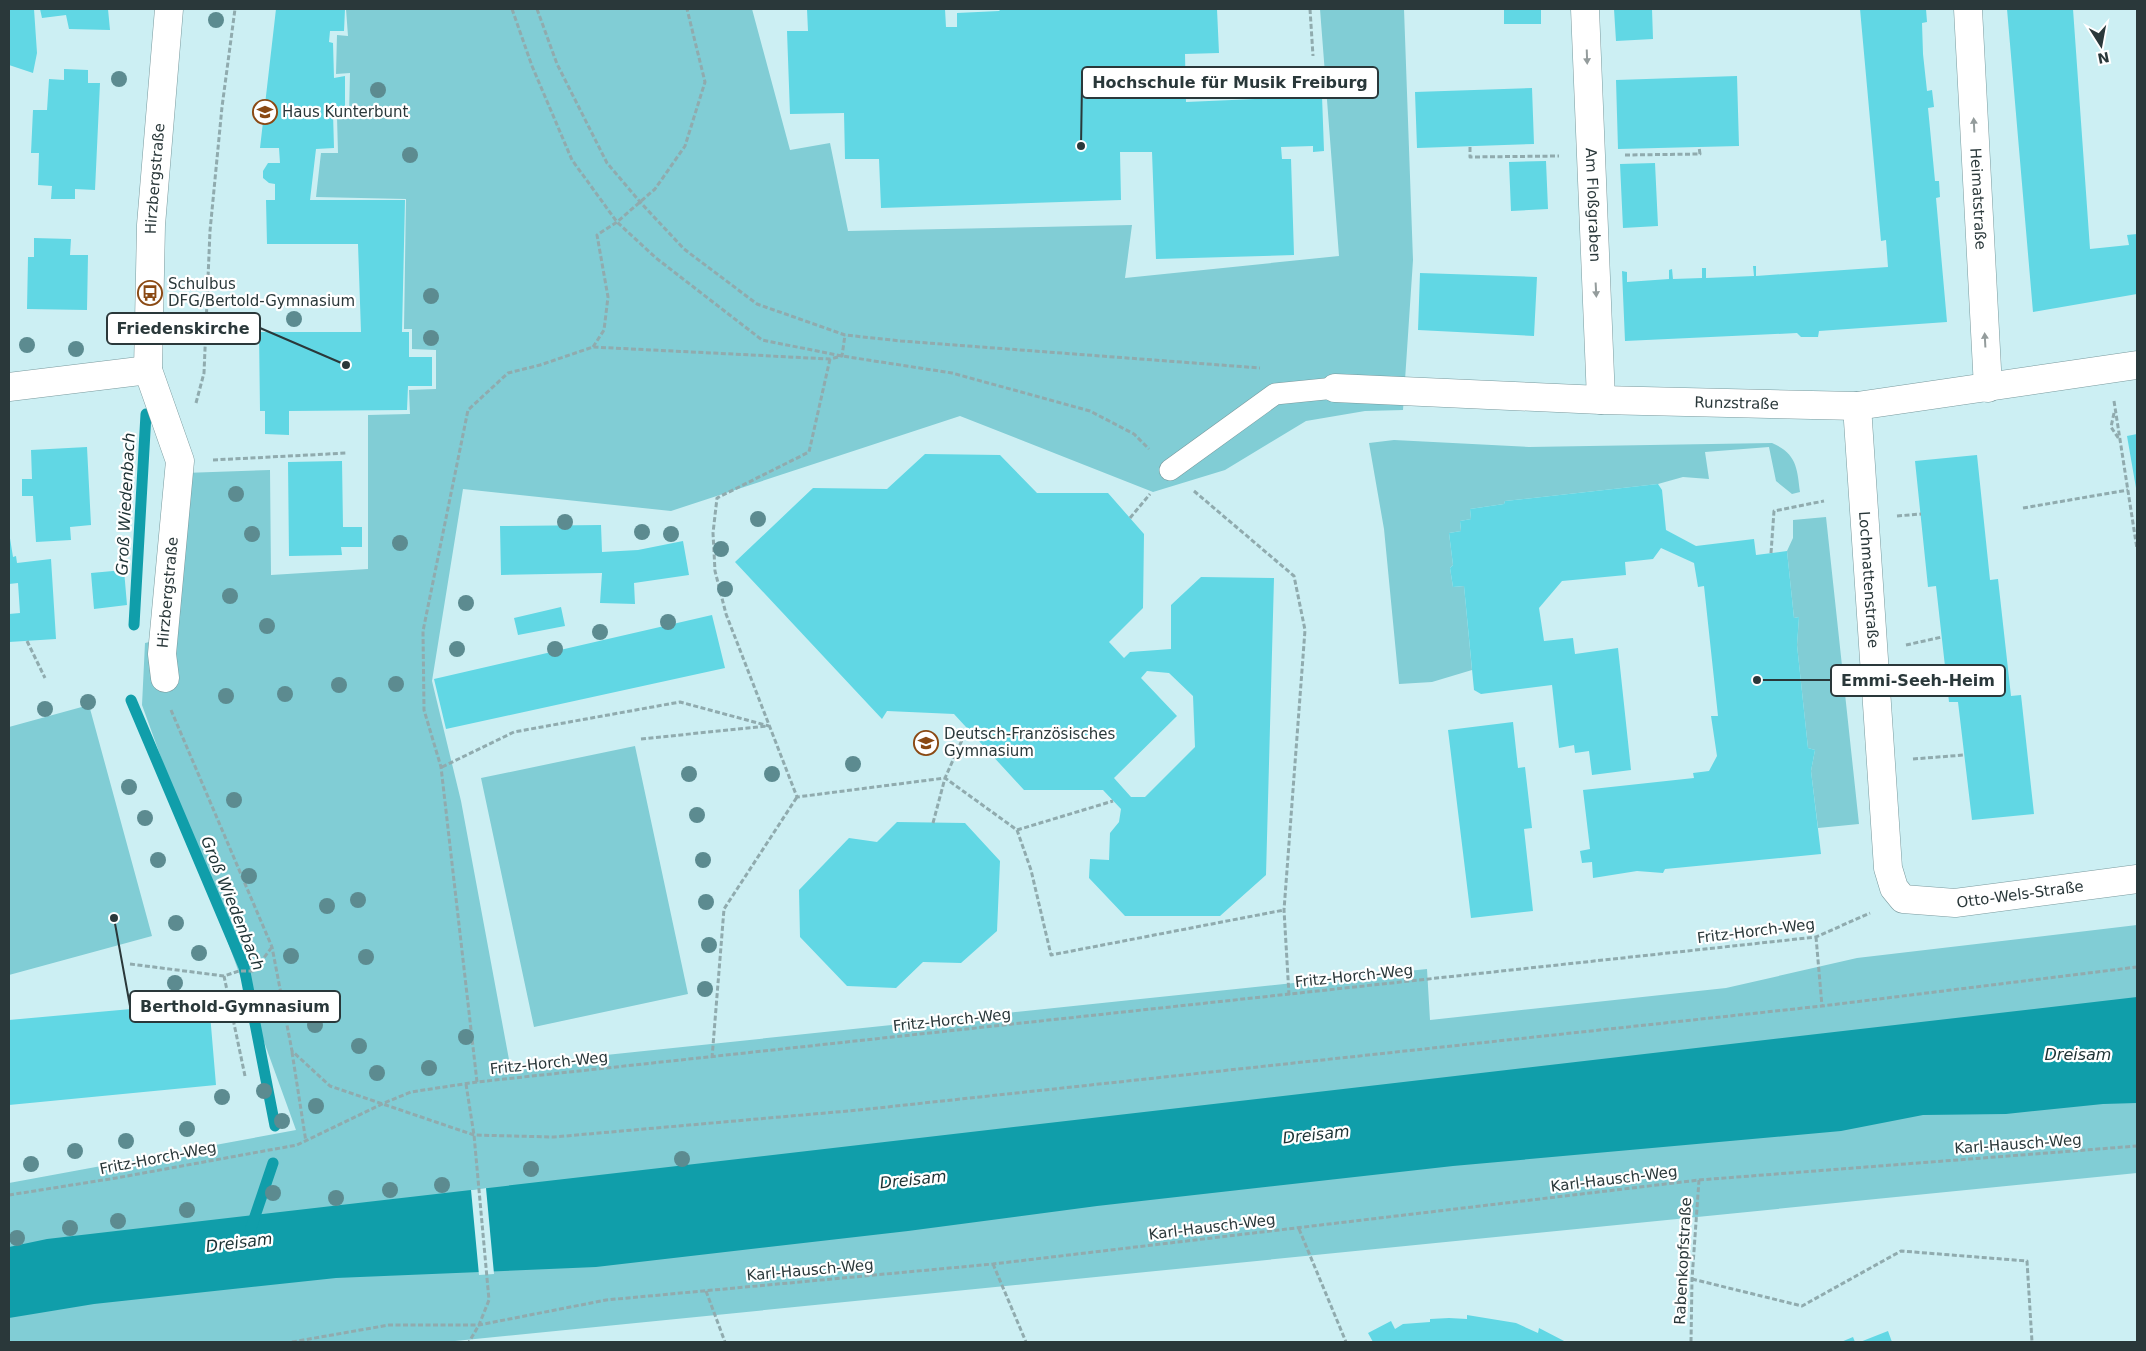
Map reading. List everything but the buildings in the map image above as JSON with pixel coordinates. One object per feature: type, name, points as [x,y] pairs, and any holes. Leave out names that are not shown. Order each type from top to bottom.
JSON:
[{"type":"street","name":"Hirzbergstraße","points":[[165,678],[162,654],[180,462],[148,370],[151,225],[170,9]]},
{"type":"street","name":"Am Floßgraben","points":[[1585,9],[1601,400]]},
{"type":"street","name":"Heimatstraße","points":[[1968,9],[1988,388]]},
{"type":"street","name":"Runzstraße","points":[[1335,388],[1601,400],[1857,406],[2137,365]]},
{"type":"street","points":[[9,387],[148,370]]},
{"type":"street","name":"Lochmattenstraße","points":[[1857,406],[1888,868],[1894,888],[1903,899]]},
{"type":"street","name":"Otto-Wels-Straße","points":[[1903,899],[1955,903],[2137,879]]},
{"type":"lane","points":[[1170,470],[1275,394],[1335,388]]},
{"type":"path","points":[[194,409],[204,374],[210,231],[222,107],[235,9]]},
{"type":"path","points":[[512,9],[532,66],[572,160],[617,222],[656,258],[762,340],[842,356],[952,373],[1090,410],[1134,434],[1170,470],[1294,576],[1305,630],[1284,910],[1289,995]]},
{"type":"path","points":[[537,9],[557,64],[607,163],[684,249],[757,304],[845,335],[901,341],[1233,365],[1261,369]]},
{"type":"path","points":[[593,346],[604,330],[608,297],[597,235],[617,222],[655,190],[684,146],[705,82],[687,9]]},
{"type":"path","points":[[1310,9],[1313,56]]},
{"type":"path","points":[[842,356],[845,335]]},
{"type":"path","points":[[477,1082],[441,767],[424,710],[423,631],[468,410],[508,373],[540,365],[593,346],[830,359],[842,356]]},
{"type":"path","points":[[797,797],[726,614],[715,571],[713,533],[717,498],[809,452],[830,359]]},
{"type":"path","points":[[2120,439],[2111,427],[2115,410],[2120,439],[2137,549]]},
{"type":"path","points":[[180,462],[347,453]]},
{"type":"path","points":[[2023,508],[2128,490]]},
{"type":"path","points":[[1771,553],[1774,511],[1824,501]]},
{"type":"path","points":[[2130,506],[2137,505]]},
{"type":"path","points":[[27,641],[45,678]]},
{"type":"path","points":[[165,678],[172,714],[272,947],[292,1051],[306,1142]]},
{"type":"path","points":[[441,767],[514,732],[680,702],[770,726]]},
{"type":"path","points":[[641,739],[770,726]]},
{"type":"path","points":[[933,823],[945,778],[967,728]]},
{"type":"path","points":[[1880,762],[1964,755]]},
{"type":"path","points":[[712,1058],[724,910],[797,797],[945,778],[1017,830],[1031,870],[1050,955],[1284,910]]},
{"type":"path","points":[[1017,830],[1113,801]]},
{"type":"path","name":"Fritz-Horch-Weg","points":[[9,1195],[116,1178],[306,1142],[384,1103],[412,1092],[477,1082],[1816,937],[1903,899]]},
{"type":"path","points":[[1816,937],[1822,1006]]},
{"type":"path","points":[[130,964],[224,976],[239,971],[254,970],[272,947]]},
{"type":"path","points":[[292,1051],[330,1086],[474,1135],[554,1137],[859,1110],[1822,1006],[2137,967]]},
{"type":"path","points":[[224,976],[245,1076]]},
{"type":"path","points":[[466,1084],[474,1135],[488,1300],[479,1325],[469,1342]]},
{"type":"path","name":"Karl-Hausch-Weg","points":[[292,1342],[389,1325],[479,1325],[606,1300],[993,1264],[1699,1180],[2137,1146]]},
{"type":"path","name":"Rabenkopfstraße","points":[[1691,1342],[1692,1280],[1699,1180]]},
{"type":"path","points":[[1299,1228],[1346,1342]]},
{"type":"path","points":[[1692,1280],[1802,1306],[1901,1251],[2027,1261],[2032,1342]]},
{"type":"path","points":[[993,1264],[1026,1342]]},
{"type":"path","points":[[706,1290],[725,1342]]},
{"type":"shaded area","points":[[346,9],[752,9],[790,150],[830,143],[848,231],[1132,225],[1125,278],[1339,256],[1320,9],[1404,9],[1413,260],[1403,410],[1365,411],[1306,421],[1225,470],[1153,492],[960,416],[671,511],[463,489],[432,681],[461,801],[510,1065],[1427,969],[1430,1020],[1726,988],[1857,958],[2137,925],[2137,1173],[445,1342],[9,1342],[9,1183],[296,1130],[142,705],[145,643],[173,637],[184,473],[270,470],[271,575],[368,569],[368,415],[410,414],[409,390],[436,389],[436,350],[412,349],[412,329],[404,329],[406,199],[316,197],[321,153],[338,153],[337,117],[349,116],[350,73],[336,74],[337,35],[348,36]]},
{"type":"shaded area","points":[[1394,440],[1529,447],[1772,443],[1780,447],[1791,457],[1798,476],[1800,492],[1792,494],[1776,481],[1769,447],[1705,452],[1709,479],[1683,477],[1658,484],[1505,501],[1504,504],[1470,509],[1471,519],[1460,521],[1461,531],[1449,533],[1453,565],[1450,568],[1453,587],[1464,586],[1472,670],[1432,682],[1399,684],[1384,529],[1369,443]]},
{"type":"shaded area","points":[[1826,517],[1859,824],[1818,828],[1811,771],[1815,750],[1808,748],[1797,645],[1799,617],[1794,618],[1787,551],[1793,538],[1793,520]]},
{"type":"shaded area","points":[[89,705],[152,936],[9,975],[9,727]]},
{"type":"shaded area","points":[[635,746],[688,994],[534,1027],[481,778]]},
{"type":"water","name":"Dreisam","points":[[2137,997],[2137,1103],[2103,1104],[2006,1114],[1923,1115],[1841,1131],[1453,1166],[1097,1206],[908,1231],[596,1267],[336,1278],[94,1304],[9,1318],[9,1247],[47,1239]]},
{"type":"pier","points":[[486,1188],[494,1274],[479,1275],[471,1190]]},
{"type":"waterway","name":"Groß Wiedenbach","points":[[134,625],[146,414]]},
{"type":"waterway","name":"Groß Wiedenbach","points":[[131,700],[244,967],[275,1126]]},
{"type":"waterway","name":"Groß Wiedenbach","points":[[251,1228],[273,1163]]},
{"type":"place","name":"Haus Kunterbunt","points":[[265,112]]},
{"type":"place","name":"Hochschule für Musik Freiburg","points":[[1081,146]]},
{"type":"place","name":"Schulbus DFG/Bertold-Gymnasium","points":[[150,293]]},
{"type":"place","name":"Friedenskirche","points":[[346,365]]},
{"type":"place","name":"Emmi-Seeh-Heim","points":[[1757,680]]},
{"type":"place","name":"Deutsch-Französisches Gymnasium","points":[[926,743]]},
{"type":"place","name":"Berthold-Gymnasium","points":[[114,918]]}]
